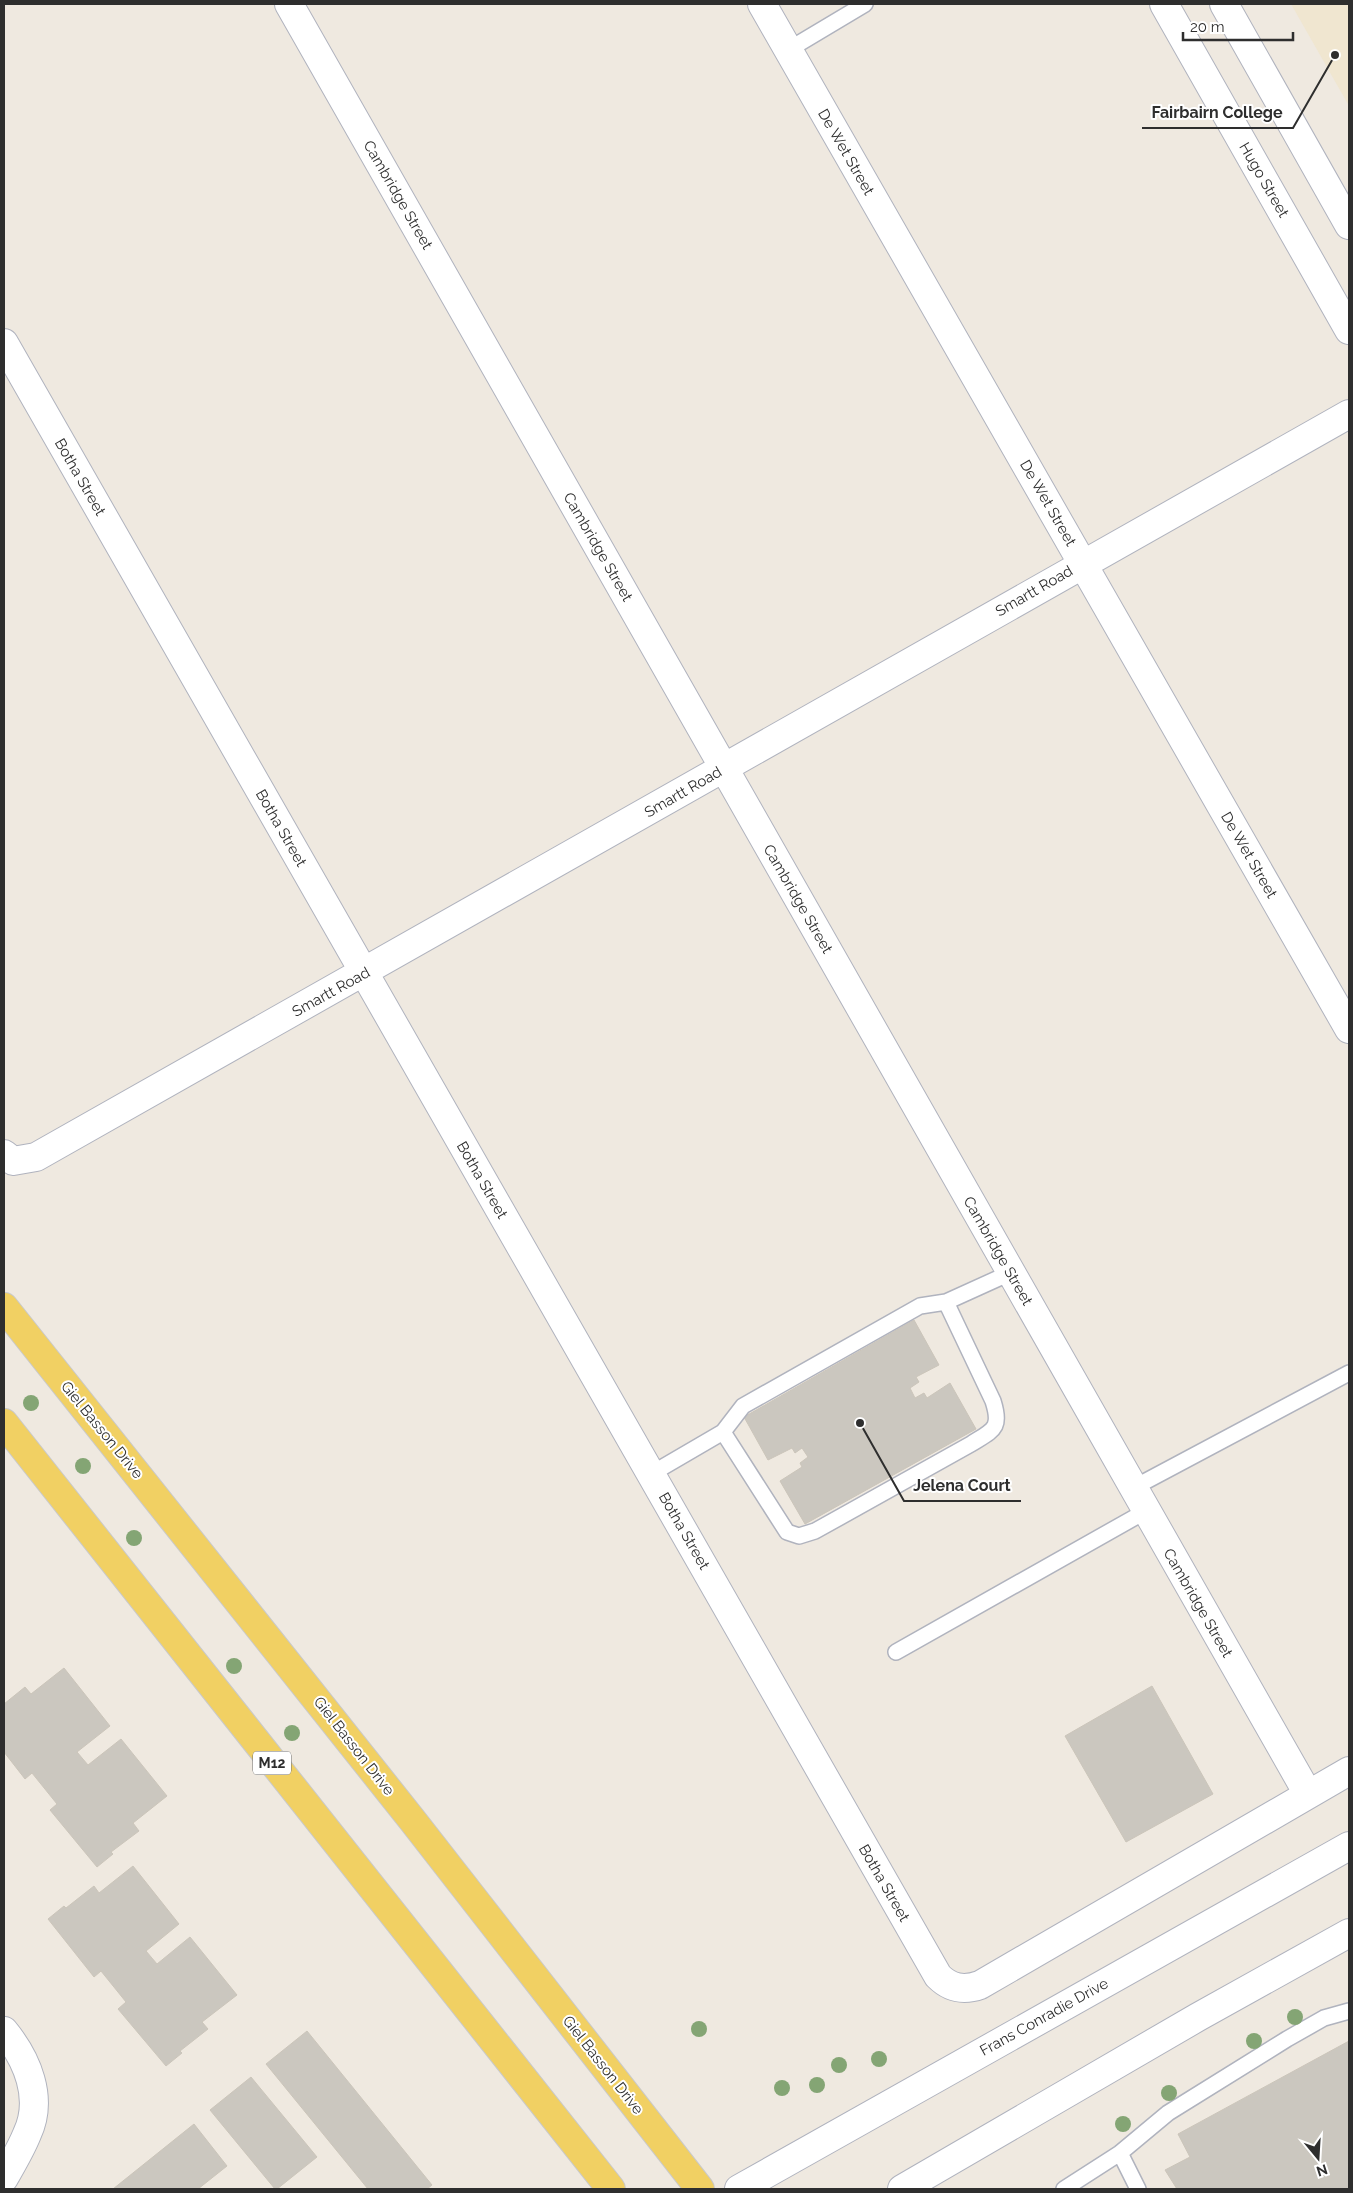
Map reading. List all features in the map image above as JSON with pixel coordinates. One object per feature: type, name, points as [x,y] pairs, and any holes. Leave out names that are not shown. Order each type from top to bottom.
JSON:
[{"type":"main road","name":"Giel Basson Drive","points":[[4,1307],[413,1821],[700,2189]]},
{"type":"main road","name":"M12","points":[[4,1423],[611,2189]]},
{"type":"street","name":"Cambridge Street","points":[[289,4],[1308,1794]]},
{"type":"street","name":"De Wet Street","points":[[762,4],[1349,1029]]},
{"type":"street","name":"Hugo Street","points":[[1164,4],[1349,330]]},
{"type":"street","points":[[1224,4],[1349,225]]},
{"type":"street","name":"Botha Street","points":[[4,343],[938,1976],[953,1986],[962,1988],[980,1985],[1308,1794]]},
{"type":"street","name":"Smartt Road","points":[[8,1158],[36,1158],[364,974],[1082,564],[1349,414]]},
{"type":"street","points":[[1308,1794],[1349,1771]]},
{"type":"street","name":"Frans Conradie Drive","points":[[739,2189],[1349,1846]]},
{"type":"street","points":[[902,2189],[1198,2017],[1349,1933]]},
{"type":"street","points":[[4,2031],[23,2059],[34,2086],[33,2108],[28,2132],[4,2178]]},
{"type":"lane","points":[[788,50],[865,4]]},
{"type":"lane","points":[[651,1474],[723,1432],[743,1406],[920,1306],[946,1302],[1010,1272]]},
{"type":"lane","points":[[723,1432],[787,1532],[799,1536],[815,1530],[971,1444],[994,1430],[998,1417],[993,1401],[946,1302]]},
{"type":"lane","points":[[896,1652],[1140,1499],[1349,1373]]},
{"type":"lane","points":[[1064,2189],[1120,2153],[1168,2113],[1324,2018],[1349,2011]]},
{"type":"lane","points":[[1120,2153],[1138,2189]]},
{"type":"shaded area","points":[[1291,4],[1349,4],[1349,106]]},
{"type":"building","points":[[914,1320],[939,1365],[916,1377],[919,1382],[910,1388],[915,1398],[924,1393],[927,1398],[950,1383],[976,1429],[805,1524],[780,1481],[802,1467],[800,1463],[808,1457],[802,1448],[795,1453],[792,1448],[768,1460],[744,1417]]},
{"type":"building","points":[[64,1668],[110,1726],[77,1752],[88,1765],[121,1739],[167,1796],[133,1823],[139,1831],[111,1852],[113,1854],[97,1867],[50,1810],[57,1804],[32,1773],[25,1779],[4,1752],[4,1704],[25,1687],[31,1694]]},
{"type":"building","points":[[1152,1686],[1213,1794],[1126,1842],[1065,1736]]},
{"type":"building","points":[[133,1866],[179,1924],[146,1951],[157,1964],[190,1937],[237,1995],[202,2022],[208,2029],[180,2051],[182,2053],[166,2066],[118,2009],[126,2002],[101,1971],[94,1977],[48,1919],[64,1906],[66,1908],[94,1886],[99,1893]]},
{"type":"building","points":[[307,2031],[432,2185],[427,2189],[368,2189],[266,2064]]},
{"type":"building","points":[[1349,2041],[1349,2189],[1177,2189],[1165,2170],[1190,2157],[1178,2134]]},
{"type":"building","points":[[251,2077],[317,2157],[277,2189],[275,2189],[210,2110]]},
{"type":"building","points":[[194,2124],[227,2166],[198,2189],[113,2189]]},
{"type":"place","name":"Fairbairn College","points":[[1335,55]]},
{"type":"place","name":"Jelena Court","points":[[860,1423]]}]
